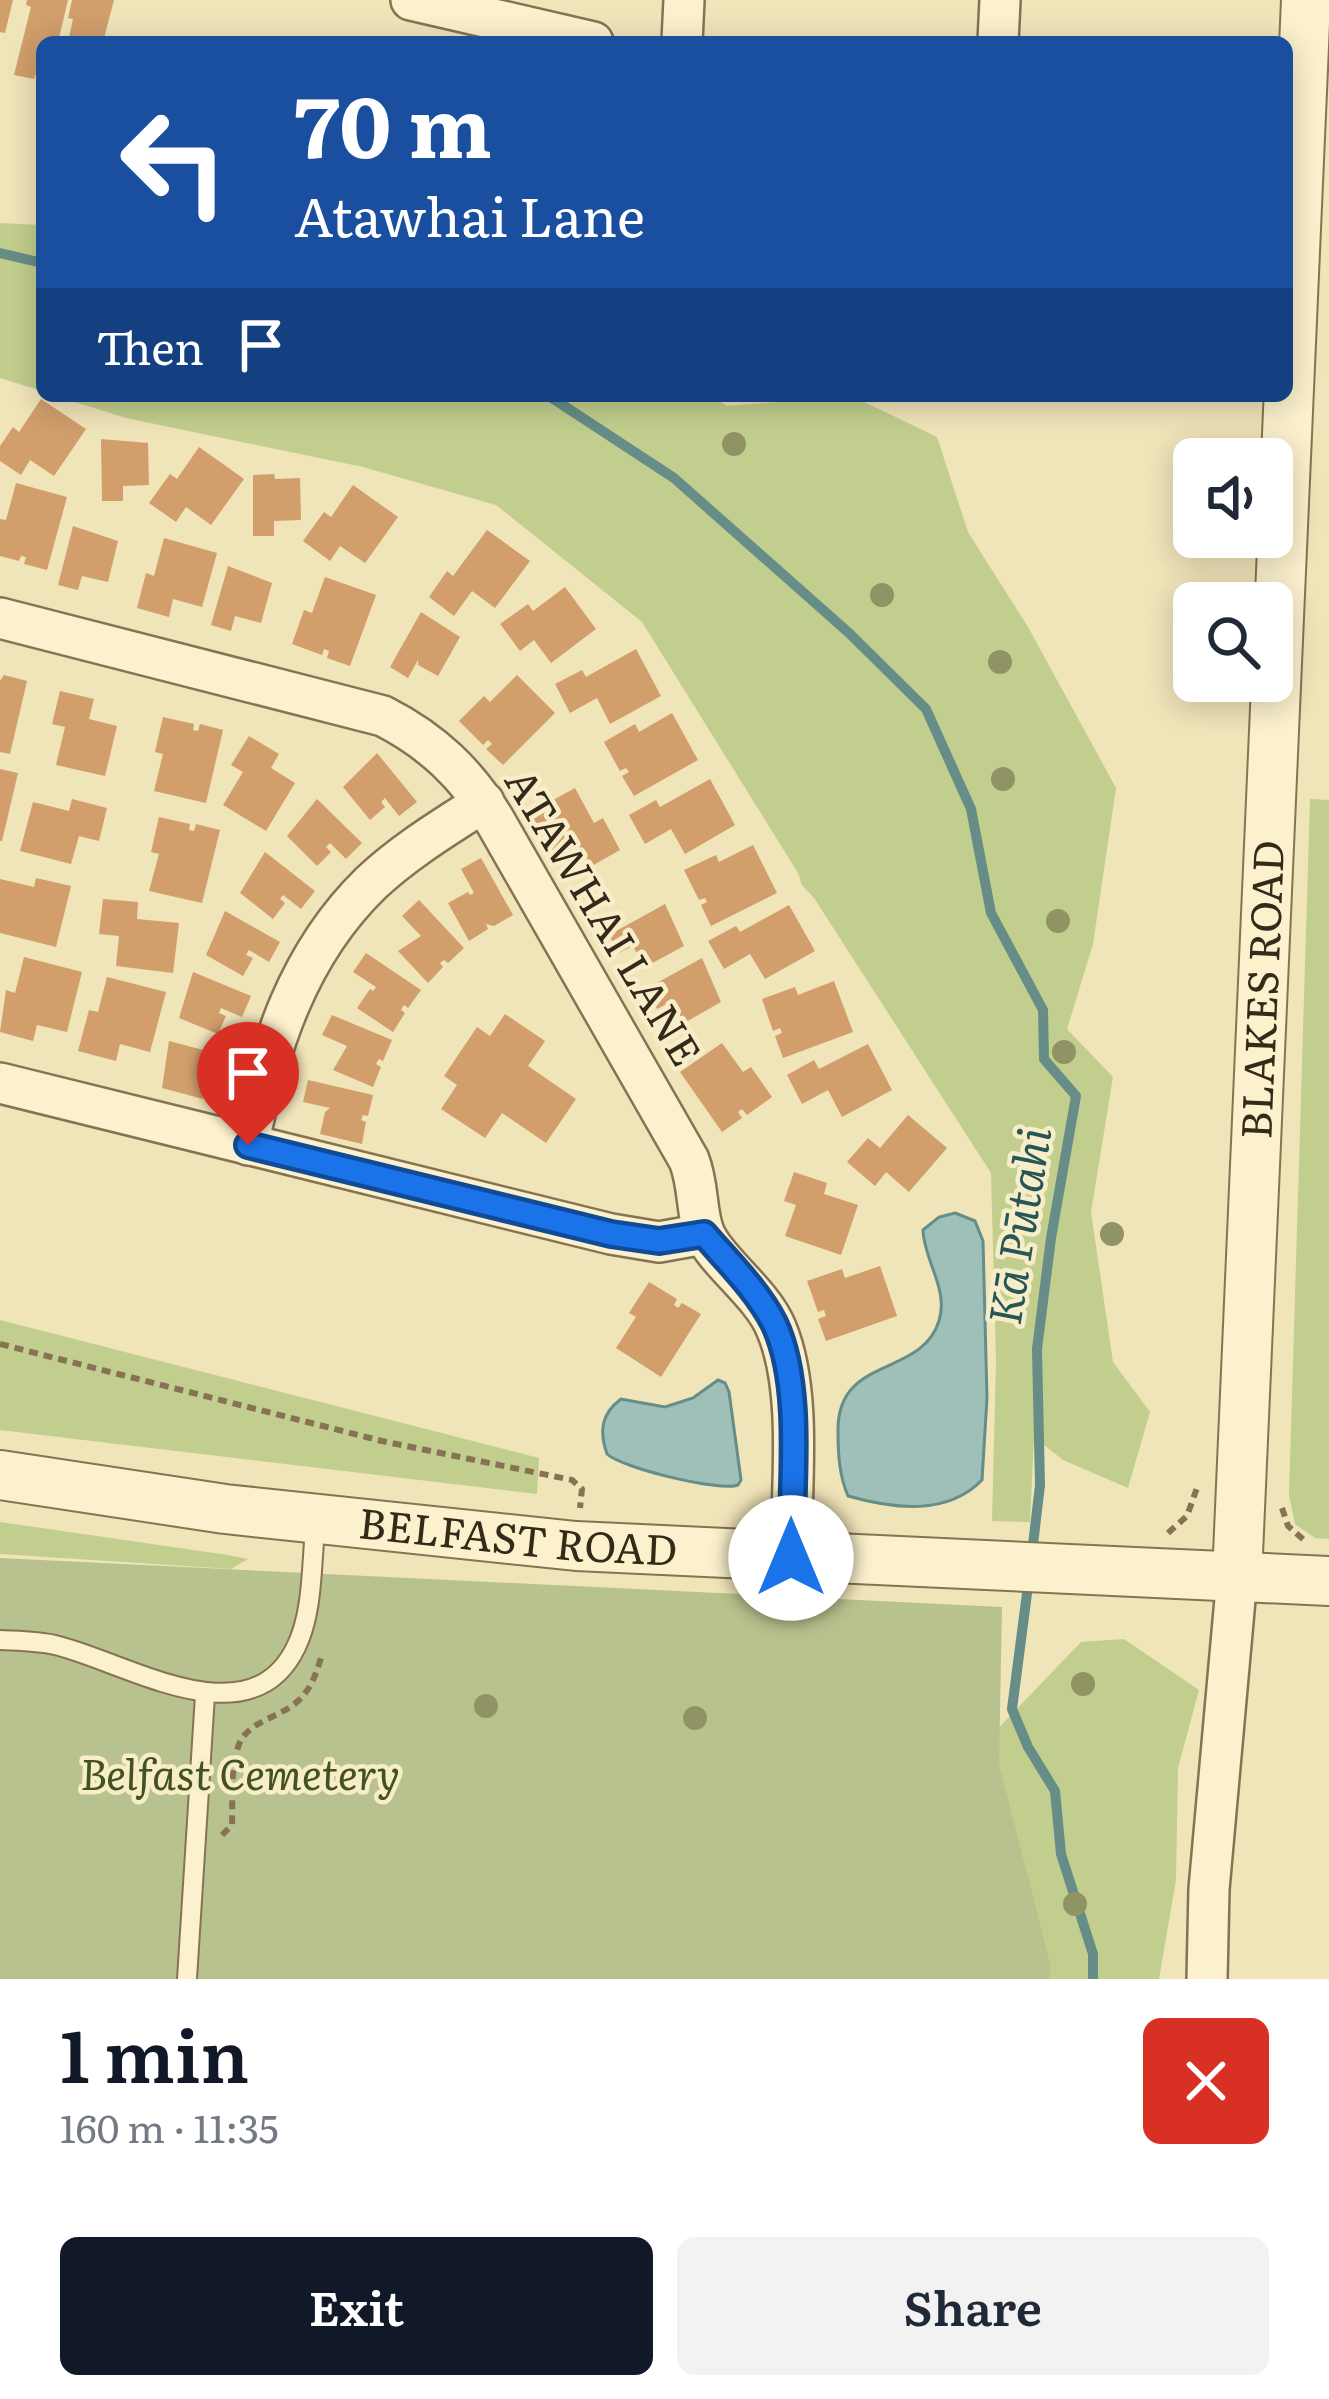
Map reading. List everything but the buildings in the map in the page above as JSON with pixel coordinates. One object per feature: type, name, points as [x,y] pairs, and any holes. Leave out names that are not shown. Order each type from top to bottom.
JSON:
[{"type":"street","points":[[411,0],[567,36]]},
{"type":"street","points":[[682,36],[684,0]]},
{"type":"street","points":[[998,36],[1000,0]]},
{"type":"street","name":"BLAKES ROAD","points":[[1294,116],[1306,0]]},
{"type":"street","name":"BLAKES ROAD","points":[[1207,1979],[1209,1889],[1237,1576],[1283,402]]},
{"type":"street","name":"ATAWHAI LANE","points":[[0,618],[383,716],[443,755],[484,802],[689,1160],[697,1181],[704,1234]]},
{"type":"street","points":[[248,1145],[276,1033],[335,922],[409,851],[484,802]]},
{"type":"street","points":[[0,1083],[611,1234],[659,1241],[704,1234],[765,1307],[784,1352],[791,1411],[791,1558]]},
{"type":"street","name":"BELFAST ROAD","points":[[0,1474],[316,1520],[576,1546],[1237,1576],[1321,1562]]},
{"type":"lane","points":[[0,1640],[53,1645],[205,1695],[260,1684],[295,1651],[304,1622],[316,1520]]},
{"type":"lane","points":[[187,1979],[205,1695]]},
{"type":"path","points":[[0,1345],[422,1450],[572,1480],[582,1489],[576,1546]]},
{"type":"path","points":[[1157,1536],[1176,1528],[1186,1516],[1199,1476]]},
{"type":"path","points":[[1281,1496],[1288,1526],[1321,1562]]},
{"type":"path","points":[[196,1834],[222,1836],[229,1831],[234,1766],[242,1738],[296,1704],[314,1680],[323,1654]]},
{"type":"green space","points":[[0,223],[36,225],[36,389],[0,378]]},
{"type":"green space","points":[[75,402],[720,402],[727,406],[864,402],[937,437],[968,532],[1028,627],[1116,788],[1093,944],[1067,1029],[1113,1077],[1091,1212],[1113,1362],[1150,1412],[1128,1488],[1063,1460],[1034,1437],[1030,1522],[992,1521],[996,1361],[991,1173],[802,885],[642,622],[496,505],[363,467],[126,418]]},
{"type":"green space","points":[[1310,799],[1329,800],[1329,1539],[1315,1538],[1295,1524],[1289,1495]]},
{"type":"green space","points":[[0,1320],[539,1458],[537,1494],[0,1430]]},
{"type":"green space","points":[[0,1522],[248,1559],[231,1569],[0,1554]]},
{"type":"green space","name":"Belfast Cemetery","points":[[0,1558],[1002,1607],[999,1764],[1051,1967],[1049,1979],[0,1979]]},
{"type":"green space","points":[[1124,1639],[1199,1690],[1178,1768],[1176,1880],[1159,1979],[957,1979],[964,1764],[1081,1642]]},
{"type":"water","points":[[955,1213],[975,1221],[983,1241],[987,1398],[982,1480],[953,1500],[936,1504],[901,1506],[848,1496],[839,1456],[841,1407],[865,1378],[915,1352],[929,1339],[939,1321],[941,1298],[923,1230],[939,1217]]},
{"type":"water","points":[[718,1380],[729,1392],[738,1485],[671,1477],[607,1454],[604,1424],[621,1399],[665,1407],[693,1398]]},
{"type":"waterway","name":"Kā Pūtahi","points":[[0,253],[36,262]]},
{"type":"waterway","name":"Kā Pūtahi","points":[[558,402],[674,478],[849,633],[926,709],[971,809],[991,913],[1043,1010],[1044,1059],[1076,1096],[1037,1349],[1040,1485],[1032,1553]]},
{"type":"waterway","name":"Kā Pūtahi","points":[[1029,1578],[1012,1709],[1055,1791],[1061,1854],[1093,1954],[1093,1979]]},
{"type":"route","points":[[248,1145],[611,1234],[659,1241],[704,1234],[765,1307],[784,1352],[791,1411],[791,1558]]}]
